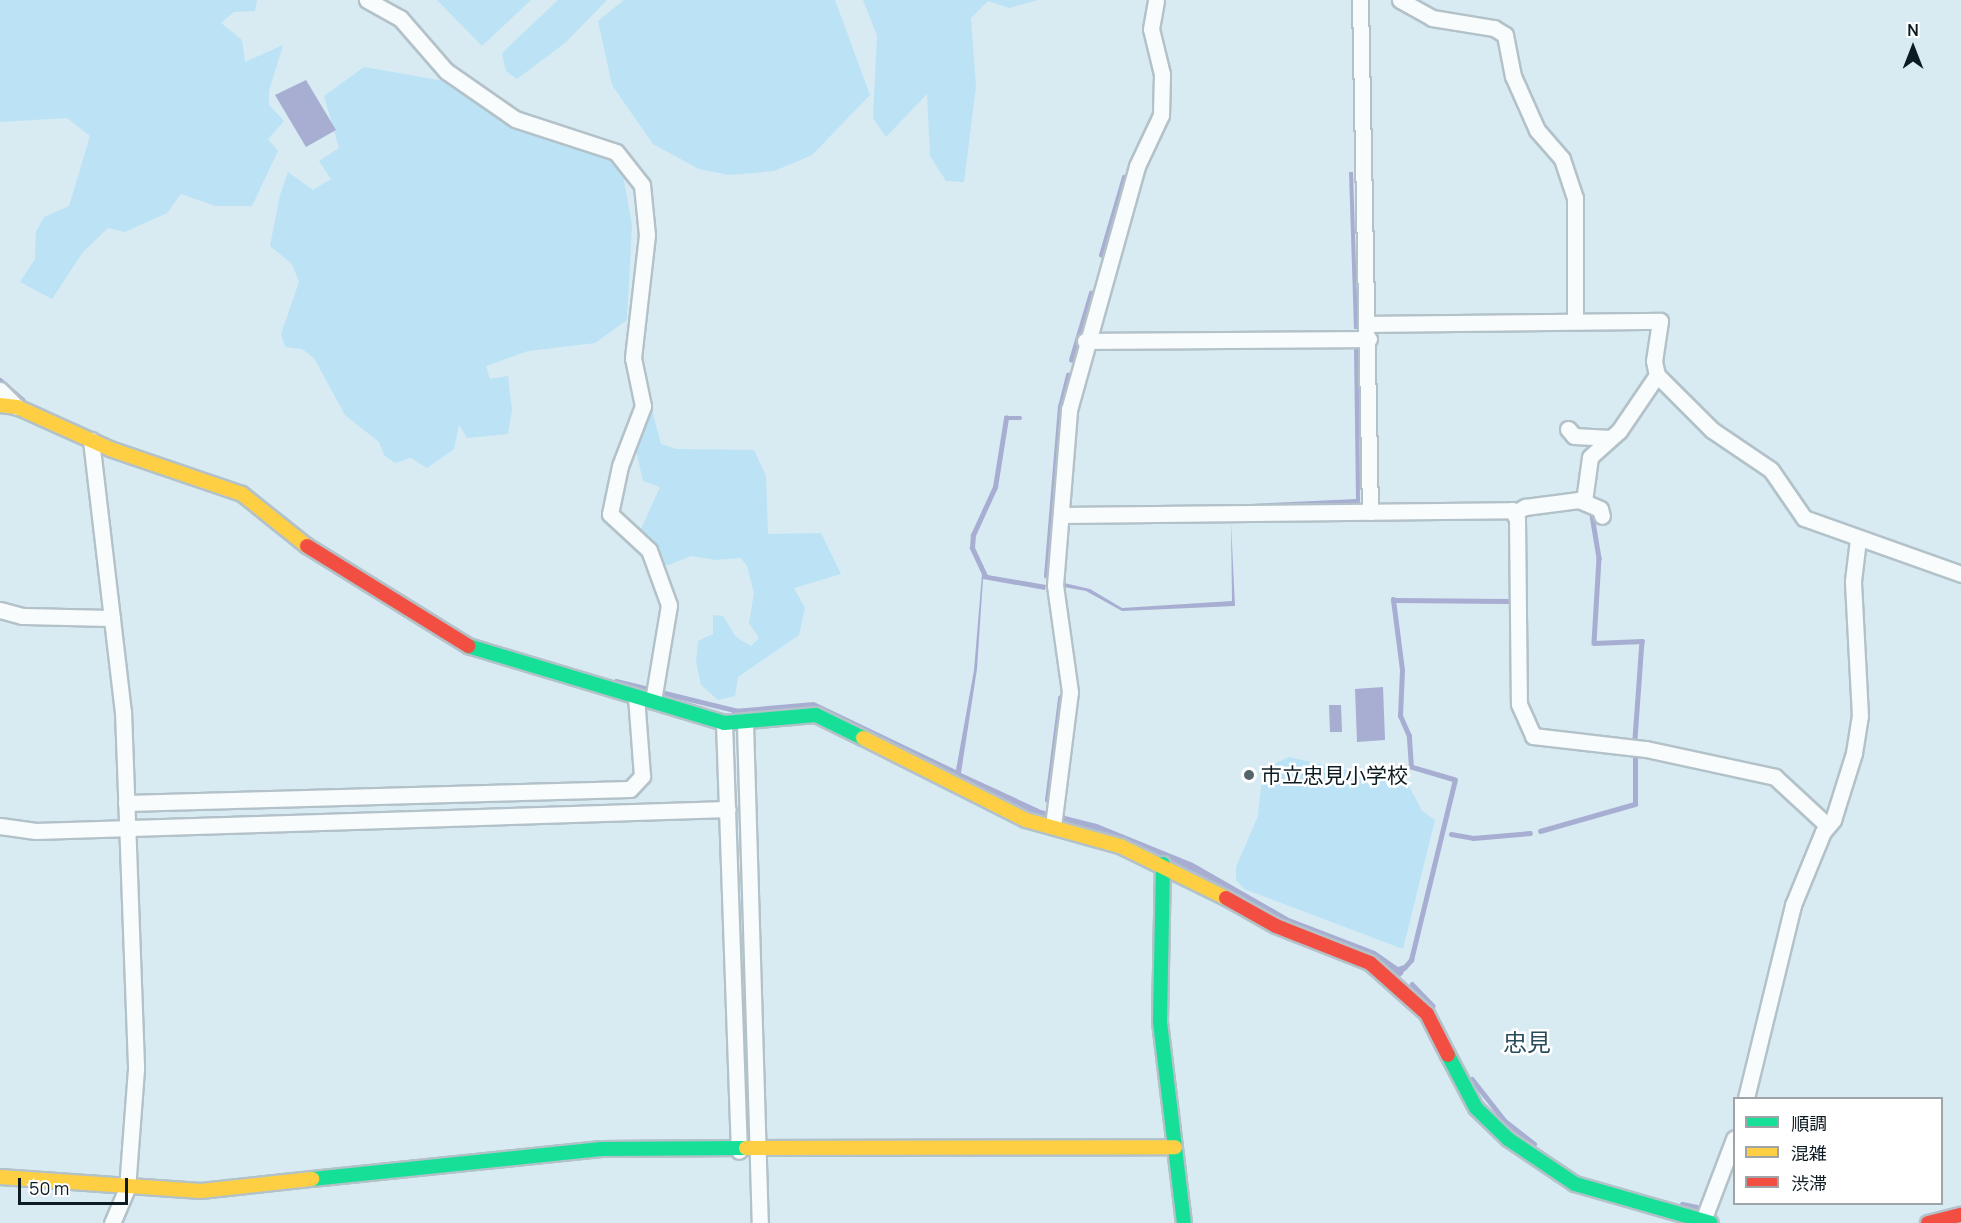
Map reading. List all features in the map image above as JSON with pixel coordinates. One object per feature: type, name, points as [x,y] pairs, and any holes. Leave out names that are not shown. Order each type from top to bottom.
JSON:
[{"type":"street","points":[[367,0],[400,18],[446,71],[498,107],[525,123],[616,152],[642,185],[647,236],[633,358],[643,406],[620,466],[610,514],[649,550],[669,605],[654,702]]},
{"type":"street","points":[[1053,826],[1070,692],[1055,585],[1070,410],[1085,341],[1137,166],[1161,115],[1162,74],[1151,29],[1156,0]]},
{"type":"street","points":[[1360,0],[1360,172],[1369,331],[1370,512]]},
{"type":"street","points":[[1400,0],[1432,18],[1494,28],[1505,35],[1513,75],[1537,130],[1562,159],[1575,198],[1575,321]]},
{"type":"street","points":[[1085,341],[1575,321],[1660,321],[1654,361],[1657,375],[1704,424],[1771,470],[1804,519],[1961,574]]},
{"type":"street","points":[[1584,501],[1590,457],[1610,438],[1657,375]]},
{"type":"street","points":[[0,390],[17,407]]},
{"type":"street","points":[[0,405],[17,407],[91,440],[242,494],[308,547],[479,653],[724,723],[745,724],[816,715],[999,808],[1163,864],[1276,926],[1370,963],[1397,983],[1427,1014],[1476,1108],[1508,1139],[1575,1184],[1645,1206],[1708,1220],[1733,1142]]},
{"type":"street","points":[[1568,429],[1574,436],[1610,438]]},
{"type":"street","points":[[91,440],[123,711],[136,1069],[127,1188],[112,1223]]},
{"type":"street","points":[[1061,515],[1514,513],[1551,502],[1584,501],[1600,509],[1602,516]]},
{"type":"street","points":[[1514,513],[1519,704],[1533,736],[1646,749],[1775,777],[1828,826]]},
{"type":"street","points":[[1746,1097],[1793,905],[1828,826],[1851,764],[1860,716],[1853,581],[1858,539]]},
{"type":"street","points":[[0,610],[22,616],[112,618]]},
{"type":"street","points":[[126,803],[630,789],[642,777],[636,697]]},
{"type":"street","points":[[724,723],[739,1152]]},
{"type":"street","points":[[745,724],[760,1223]]},
{"type":"street","points":[[0,826],[36,831],[126,826],[728,809]]},
{"type":"street","points":[[1163,864],[1157,976],[1184,1223]]},
{"type":"street","points":[[0,1176],[127,1188],[201,1191],[322,1182],[601,1149],[739,1152],[1175,1147]]},
{"type":"street","points":[[1928,1223],[1961,1215]]},
{"type":"shaded area","points":[[0,0],[257,0],[255,11],[234,12],[221,23],[242,40],[245,62],[283,45],[269,91],[269,105],[284,121],[268,139],[278,151],[252,206],[215,206],[181,194],[167,213],[125,232],[108,228],[83,252],[52,299],[20,282],[35,259],[36,232],[44,217],[69,206],[90,136],[67,118],[0,122]]},
{"type":"shaded area","points":[[437,0],[531,0],[482,46]]},
{"type":"shaded area","points":[[558,0],[607,0],[565,43],[517,79],[506,71],[502,53]]},
{"type":"shaded area","points":[[624,0],[835,0],[870,95],[812,155],[774,171],[729,175],[699,169],[653,144],[612,85],[598,21]]},
{"type":"shaded area","points":[[863,0],[1038,0],[1009,8],[988,1],[971,18],[976,87],[964,182],[946,181],[930,156],[927,94],[886,137],[873,118],[877,35]]},
{"type":"shaded area","points":[[364,67],[450,82],[577,133],[621,164],[632,225],[627,320],[595,343],[528,351],[486,366],[490,379],[508,376],[512,410],[508,434],[467,438],[459,425],[454,449],[427,468],[411,458],[395,463],[384,455],[379,442],[345,415],[314,358],[302,349],[285,347],[281,334],[299,282],[292,264],[270,246],[280,195],[288,172],[313,190],[331,179],[319,161],[339,148],[324,96]]},
{"type":"shaded area","points":[[306,80],[336,130],[306,147],[275,95]]},
{"type":"shaded area","points":[[1349,172],[1353,172],[1358,329],[1354,329]]},
{"type":"shaded area","points":[[1359,348],[1360,503],[1230,505],[1356,499],[1354,349]]},
{"type":"shaded area","points":[[652,410],[661,444],[676,449],[754,450],[766,476],[768,534],[821,533],[841,574],[794,588],[805,608],[799,635],[738,677],[735,696],[718,700],[701,685],[696,662],[698,641],[713,634],[713,615],[723,616],[736,637],[751,646],[759,638],[749,623],[754,593],[747,566],[741,558],[716,560],[691,556],[669,565],[647,562],[639,547],[641,529],[660,487],[643,481],[634,441],[636,426]]},
{"type":"shaded area","points":[[1231,523],[1235,606],[1122,611],[1086,591],[1064,587],[1064,583],[1090,589],[1122,608],[1232,601]]},
{"type":"shaded area","points":[[982,574],[1046,585],[1045,590],[983,579],[977,669],[961,773],[1041,810],[1097,824],[1193,863],[1289,918],[1375,951],[1398,967],[1407,964],[1403,974],[1400,977],[1038,817],[842,719],[731,714],[734,709],[814,702],[956,770],[974,670]]},
{"type":"shaded area","points":[[1383,687],[1385,740],[1357,742],[1355,689]]},
{"type":"shaded area","points":[[1329,705],[1341,705],[1342,732],[1330,732]]},
{"type":"shaded area","points":[[1289,757],[1408,784],[1422,811],[1435,820],[1403,949],[1244,889],[1236,880],[1236,867],[1258,816],[1263,769]]},
{"type":"waterway","points":[[1101,255],[1124,177]]},
{"type":"waterway","points":[[1071,360],[1091,293]]},
{"type":"waterway","points":[[1046,576],[1060,407],[1068,375]]},
{"type":"waterway","points":[[0,380],[23,400]]},
{"type":"waterway","points":[[985,576],[972,548],[973,535],[995,487],[1006,418],[1020,418]]},
{"type":"waterway","points":[[1591,509],[1599,558],[1594,643],[1642,641],[1635,739]]},
{"type":"waterway","points":[[1404,968],[1411,960],[1455,780],[1411,767],[1409,736],[1400,716],[1402,670],[1393,600],[1509,601]]},
{"type":"waterway","points":[[616,681],[738,711]]},
{"type":"waterway","points":[[1047,800],[1060,698]]},
{"type":"waterway","points":[[1540,831],[1635,804],[1635,753]]},
{"type":"waterway","points":[[1451,834],[1473,838],[1530,833]]},
{"type":"waterway","points":[[1412,984],[1433,1006]]},
{"type":"waterway","points":[[1472,1079],[1505,1121],[1534,1144]]},
{"type":"waterway","points":[[1682,1204],[1697,1207]]},
{"type":"traffic: fast","points":[[468,646],[724,723],[816,715],[863,738]]},
{"type":"traffic: fast","points":[[1163,864],[1160,1022],[1184,1223]]},
{"type":"traffic: fast","points":[[1448,1055],[1476,1108],[1508,1139],[1575,1184],[1711,1223]]},
{"type":"traffic: fast","points":[[312,1179],[601,1149],[746,1148]]},
{"type":"traffic: slow","points":[[0,405],[17,407],[110,449],[242,494],[307,546]]},
{"type":"traffic: slow","points":[[863,738],[1026,820],[1120,846],[1226,898]]},
{"type":"traffic: slow","points":[[746,1148],[1175,1147]]},
{"type":"traffic: slow","points":[[0,1177],[201,1191],[312,1179]]},
{"type":"traffic: jam","points":[[307,546],[468,646]]},
{"type":"traffic: jam","points":[[1226,898],[1276,926],[1370,963],[1427,1014],[1448,1055]]},
{"type":"traffic: jam","points":[[1928,1223],[1961,1215]]},
{"type":"place","name":"市立忠見小学校","points":[[1249,775]]},
{"type":"district","name":"忠見","points":[[1527,1042]]}]
